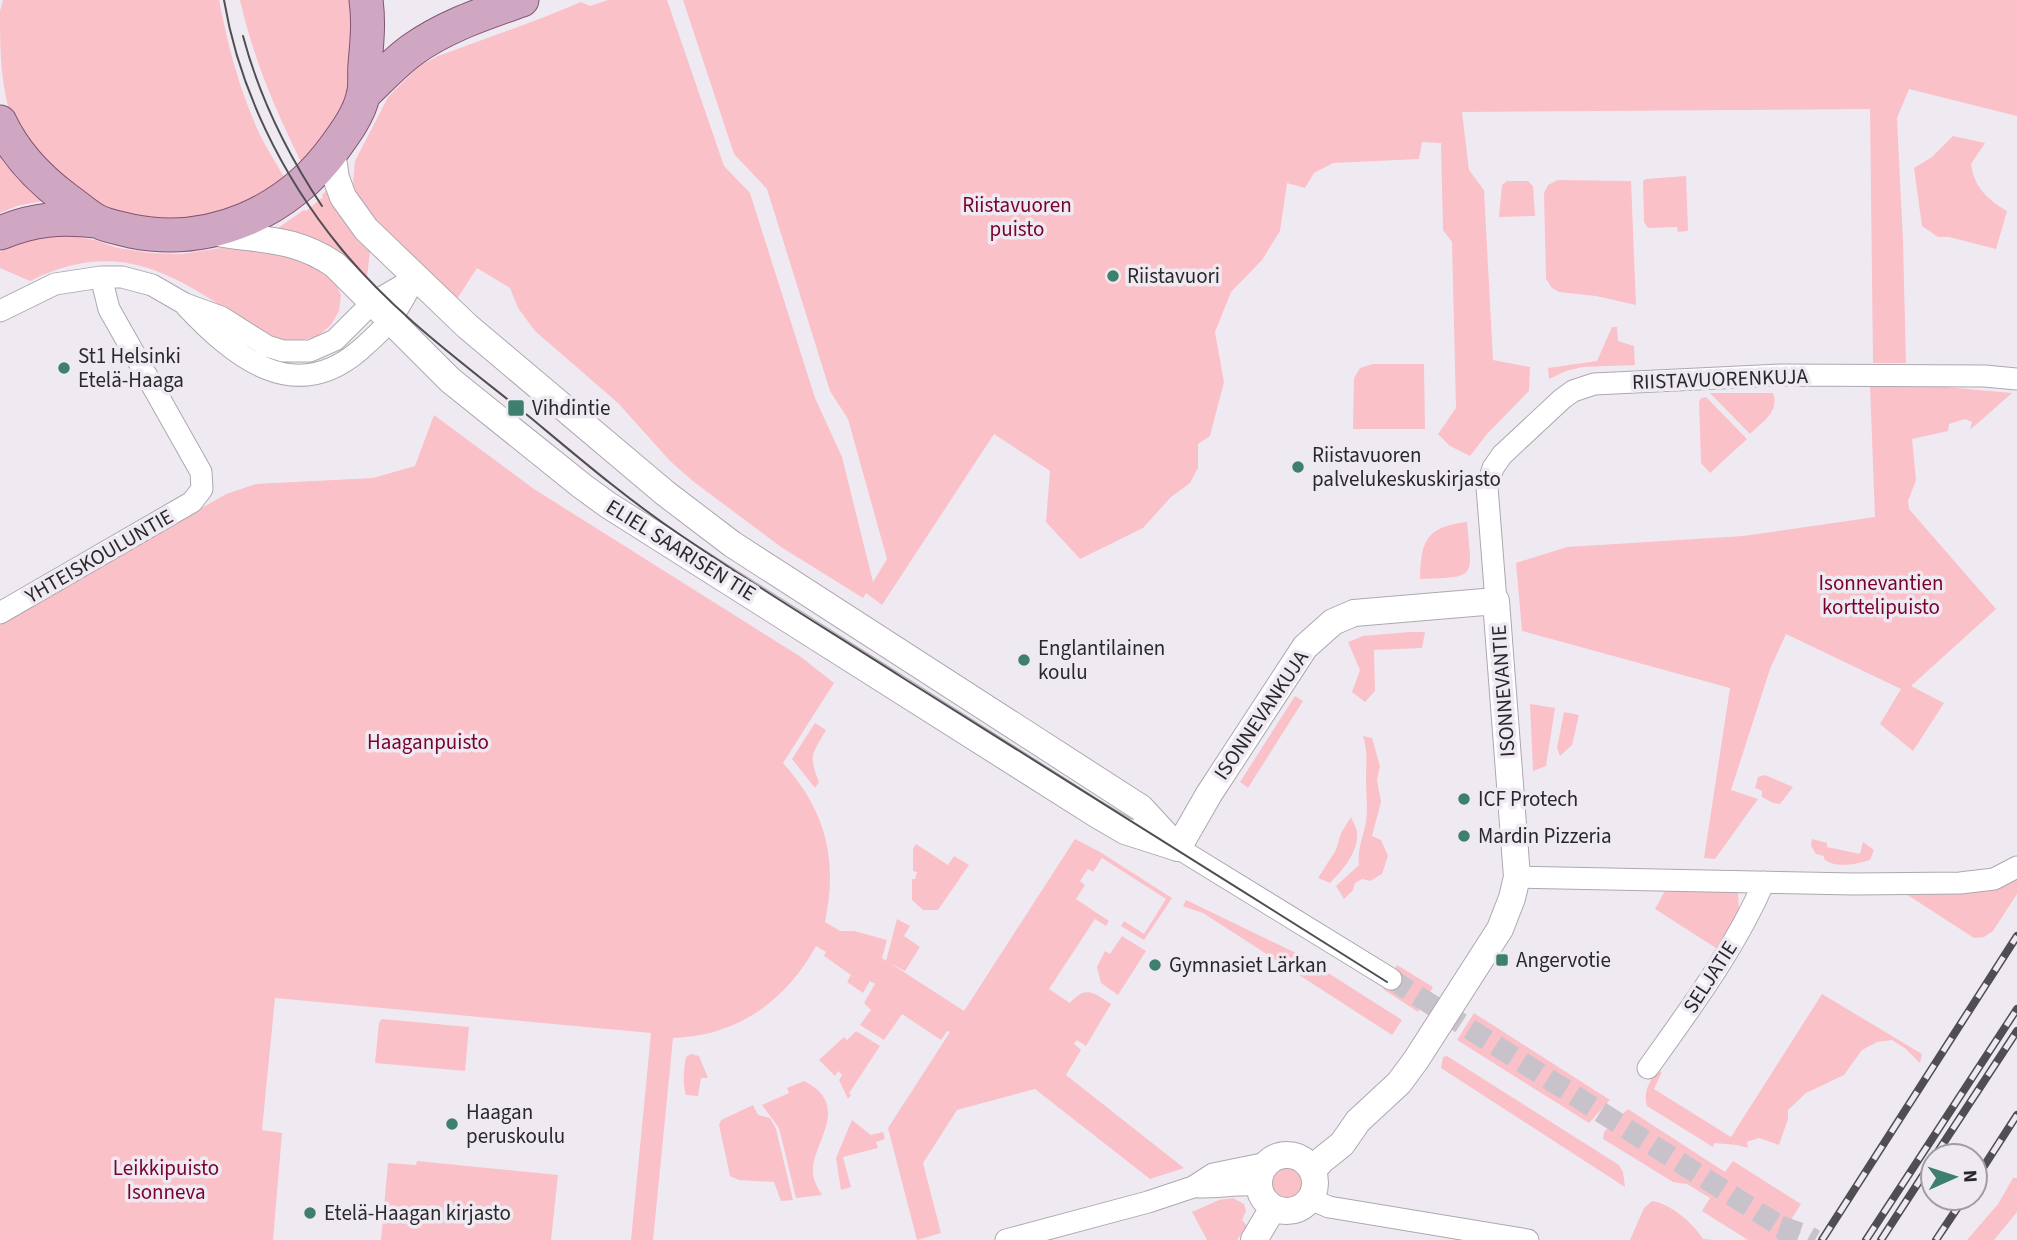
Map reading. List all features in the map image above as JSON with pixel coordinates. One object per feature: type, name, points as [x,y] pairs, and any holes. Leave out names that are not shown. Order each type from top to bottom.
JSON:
[{"type":"main road","points":[[0,233],[20,224],[67,218],[97,221],[145,234],[167,236],[211,232],[264,212],[284,200],[332,152],[363,96],[368,42],[366,0]]},
{"type":"main road","points":[[363,96],[411,51],[436,34],[453,25],[522,0]]},
{"type":"main road","points":[[0,122],[24,162],[51,187],[97,221]]},
{"type":"street","name":"ELIEL SAARISEN TIE","points":[[332,152],[336,178],[343,198],[355,217],[415,278],[584,425],[732,544],[1141,808],[1178,848]]},
{"type":"street","name":"ELIEL SAARISEN TIE","points":[[211,232],[246,239],[285,242],[307,248],[335,265],[450,380],[608,505],[1104,819],[1125,831],[1178,848],[1391,979]]},
{"type":"street","points":[[0,311],[55,284],[100,277],[122,277],[152,285],[185,304],[221,317],[267,346],[296,352],[321,348],[381,312],[415,278]]},
{"type":"street","name":"YHTEISKOULUNTIE","points":[[0,613],[192,502],[202,489],[201,472],[109,309],[100,277]]},
{"type":"street","name":"RIISTAVUORENKUJA","points":[[1488,504],[1487,487],[1493,468],[1502,455],[1562,399],[1573,391],[1594,384],[1781,375],[1985,376],[2017,379]]},
{"type":"street","name":"ISONNEVANTIE","points":[[1312,1171],[1342,1144],[1358,1121],[1399,1083],[1500,929],[1512,898],[1517,877],[1488,504]]},
{"type":"street","name":"ISONNEVANKUJA","points":[[1178,848],[1209,794],[1305,647],[1322,630],[1343,617],[1365,611],[1496,601]]},
{"type":"street","points":[[1517,877],[1854,884],[1979,882],[1994,879],[2017,867]]},
{"type":"street","name":"SELJATIE","points":[[1648,1068],[1705,987],[1751,914],[1764,882]]},
{"type":"street","name":"ISONNEVANTIE","points":[[1006,1240],[1124,1209],[1193,1187],[1213,1174],[1272,1168],[1332,1129],[1358,1121]]},
{"type":"street","points":[[1299,1158],[1312,1171],[1315,1180],[1310,1199],[1297,1209],[1289,1211],[1273,1208],[1265,1202],[1272,1168],[1299,1158]]},
{"type":"street","points":[[1310,1199],[1329,1208],[1528,1240]]},
{"type":"street","points":[[1254,1240],[1273,1208]]},
{"type":"green space","points":[[3,0],[219,0],[246,102],[260,135],[284,177],[243,202],[197,216],[148,218],[125,213],[94,201],[42,161],[8,106],[0,47],[0,11]]},
{"type":"green space","points":[[240,0],[355,0],[354,54],[350,85],[333,120],[301,162],[266,83]]},
{"type":"green space","name":"Riistavuoren puisto","points":[[608,0],[667,0],[724,166],[750,193],[815,398],[842,457],[873,582],[887,559],[848,419],[830,391],[767,189],[734,154],[683,0],[2017,0],[2017,116],[1909,89],[1897,118],[1906,363],[1873,363],[1870,109],[1462,112],[1469,170],[1484,190],[1493,360],[1530,367],[1529,391],[1487,434],[1470,456],[1450,446],[1438,434],[1456,408],[1452,242],[1443,230],[1441,143],[1422,142],[1419,159],[1333,163],[1314,173],[1305,188],[1287,183],[1280,231],[1262,260],[1231,292],[1215,332],[1224,382],[1210,436],[1198,444],[1198,468],[1190,483],[1171,497],[1143,528],[1080,559],[1046,522],[1050,471],[994,434],[882,605],[866,593],[863,598],[781,547],[694,482],[670,461],[618,403],[535,331],[518,308],[510,288],[477,268],[455,302],[359,205],[353,183],[355,161],[388,97],[419,66],[438,56],[581,2],[590,6]]},
{"type":"green space","points":[[1953,136],[1985,143],[1971,164],[1975,180],[1983,192],[2007,211],[1996,249],[1949,237],[1938,237],[1922,226],[1914,168],[1932,157]]},
{"type":"green space","points":[[0,148],[43,201],[17,206],[0,213]]},
{"type":"green space","points":[[1686,176],[1688,231],[1678,232],[1677,227],[1648,228],[1644,222],[1643,181]]},
{"type":"green space","points":[[1558,180],[1631,181],[1636,305],[1596,296],[1559,292],[1552,288],[1546,279],[1544,193],[1548,185]]},
{"type":"green space","points":[[1507,181],[1528,181],[1533,186],[1535,216],[1499,217],[1502,185]]},
{"type":"green space","points":[[326,191],[343,221],[370,251],[366,286],[275,230],[306,211],[323,197]]},
{"type":"green space","points":[[66,235],[151,253],[181,254],[234,246],[286,249],[334,279],[341,295],[339,311],[331,325],[318,336],[295,342],[276,339],[262,332],[206,296],[153,270],[125,263],[96,262],[65,267],[30,281],[0,268],[0,252],[8,248],[32,240]]},
{"type":"green space","points":[[1612,327],[1617,327],[1618,341],[1634,346],[1635,365],[1582,367],[1549,379],[1548,368],[1597,361]]},
{"type":"green space","points":[[1373,364],[1424,364],[1425,429],[1353,429],[1354,378],[1360,368]]},
{"type":"green space","name":"Isonnevantien korttelipuisto","points":[[1923,385],[2012,393],[1970,430],[1972,422],[1965,419],[1949,424],[1948,431],[1912,439],[1916,480],[1908,501],[1909,509],[1996,609],[1911,686],[1944,703],[1913,751],[1880,724],[1901,689],[1786,634],[1770,669],[1731,790],[1758,799],[1715,859],[1704,858],[1730,688],[1522,631],[1516,563],[1567,547],[1743,536],[1875,517],[1870,386]]},
{"type":"green space","points":[[1710,393],[1773,393],[1775,400],[1769,416],[1750,434]]},
{"type":"green space","points":[[1706,397],[1747,439],[1710,473],[1701,463],[1699,402]]},
{"type":"green space","name":"Haaganpuisto","points":[[434,415],[534,489],[801,657],[834,683],[783,763],[810,799],[825,837],[830,877],[825,922],[840,931],[854,931],[887,940],[882,958],[886,961],[897,919],[910,926],[904,936],[920,947],[905,971],[890,963],[964,1011],[1075,839],[1172,898],[1144,940],[1121,926],[1124,921],[1144,934],[1166,899],[1102,858],[1093,872],[1088,869],[1080,881],[1085,885],[1076,899],[1109,921],[1106,926],[1095,919],[1049,989],[1070,1003],[1081,994],[1090,993],[1111,1004],[1086,1046],[1077,1040],[1074,1044],[1081,1050],[1066,1075],[1184,1168],[1150,1179],[1035,1089],[957,1110],[923,1163],[941,1233],[917,1240],[888,1128],[950,1032],[947,1031],[941,1040],[902,1014],[884,1040],[860,1025],[871,1010],[864,1003],[875,984],[870,981],[863,993],[847,982],[851,975],[824,956],[826,952],[816,946],[790,983],[757,1012],[718,1031],[673,1038],[653,1240],[631,1240],[651,1033],[275,998],[262,1130],[282,1133],[273,1240],[0,1240],[0,625],[226,494],[256,484],[373,478],[415,466]]},
{"type":"green space","points":[[1467,522],[1470,565],[1467,571],[1453,577],[1420,579],[1422,554],[1428,538],[1442,528]]},
{"type":"green space","points":[[1425,632],[1422,648],[1374,650],[1375,691],[1365,702],[1352,692],[1360,670],[1348,642],[1363,636]]},
{"type":"green space","points":[[1295,696],[1303,701],[1248,788],[1240,782]]},
{"type":"green space","points":[[1530,704],[1555,708],[1546,766],[1533,771]]},
{"type":"green space","points":[[1564,712],[1579,715],[1572,745],[1560,756],[1557,748]]},
{"type":"green space","points":[[815,723],[826,730],[813,755],[813,766],[819,782],[815,788],[792,759]]},
{"type":"green space","points":[[1363,736],[1372,738],[1380,766],[1377,780],[1381,802],[1372,836],[1381,840],[1388,856],[1382,874],[1370,881],[1362,879],[1355,883],[1353,890],[1344,899],[1336,886],[1359,865],[1366,822],[1366,748]]},
{"type":"green space","points":[[1765,775],[1793,787],[1780,804],[1762,797],[1762,791],[1755,788],[1758,777]]},
{"type":"green space","points":[[1351,817],[1357,833],[1352,854],[1330,883],[1318,878],[1336,850],[1341,833]]},
{"type":"green space","points":[[1812,839],[1827,843],[1827,847],[1860,854],[1863,842],[1874,850],[1870,860],[1834,864],[1824,859],[1824,856],[1816,854],[1811,846]]},
{"type":"green space","points":[[916,844],[948,865],[954,856],[969,865],[938,910],[923,910],[912,900],[912,879],[915,879],[917,872],[913,871],[913,849]]},
{"type":"green space","points":[[2017,877],[2017,894],[1993,931],[1984,937],[1974,938],[1906,894],[1909,890],[1977,890]]},
{"type":"green space","points":[[1666,889],[1738,891],[1739,912],[1716,948],[1655,909]]},
{"type":"green space","points":[[1186,900],[1300,955],[1402,1020],[1392,1035],[1203,913],[1183,906]]},
{"type":"green space","points":[[1122,936],[1146,951],[1118,995],[1101,983],[1097,967],[1105,951],[1110,954]]},
{"type":"green space","points":[[1397,965],[1433,987],[1418,1012],[1383,989]]},
{"type":"green space","points":[[1822,994],[1922,1054],[1920,1063],[1892,1040],[1877,1042],[1862,1050],[1844,1075],[1806,1093],[1788,1110],[1788,1119],[1779,1145],[1759,1138],[1747,1142],[1748,1148],[1714,1143],[1713,1147],[1647,1106],[1646,1092],[1649,1083],[1657,1071],[1662,1072],[1654,1089],[1731,1137]]},
{"type":"green space","points":[[1474,1013],[1610,1100],[1589,1123],[1457,1040]]},
{"type":"green space","points":[[382,1019],[469,1027],[465,1071],[375,1063],[379,1023]]},
{"type":"green space","points":[[856,1031],[880,1046],[849,1093],[851,1095],[848,1099],[839,1080],[842,1075],[838,1071],[835,1076],[819,1060],[844,1037],[847,1040]]},
{"type":"green space","points":[[691,1054],[699,1056],[708,1078],[701,1078],[698,1096],[686,1095],[685,1090],[686,1057]]},
{"type":"green space","points":[[1447,1056],[1619,1165],[1625,1187],[1441,1068],[1443,1057]]},
{"type":"green space","points":[[804,1081],[819,1091],[826,1102],[828,1114],[813,1174],[822,1195],[796,1198],[779,1128],[762,1105],[789,1093],[787,1088]]},
{"type":"green space","points":[[753,1105],[758,1115],[770,1118],[776,1129],[793,1200],[781,1201],[774,1182],[739,1180],[730,1176],[719,1125],[721,1120]]},
{"type":"green space","points":[[1628,1109],[1725,1172],[1733,1161],[1801,1204],[1778,1240],[1748,1240],[1702,1211],[1710,1198],[1687,1184],[1673,1182],[1603,1139],[1604,1132]]},
{"type":"green space","points":[[852,1120],[871,1135],[883,1132],[885,1139],[876,1142],[878,1148],[843,1157],[851,1187],[841,1190],[836,1158]]},
{"type":"green space","points":[[417,1161],[558,1175],[551,1240],[381,1240],[388,1163],[416,1165]]},
{"type":"green space","points":[[1287,1168],[1297,1173],[1302,1183],[1297,1193],[1287,1198],[1277,1193],[1272,1183],[1277,1173]]},
{"type":"green space","points":[[2013,1178],[2017,1178],[2017,1212],[1994,1240],[1967,1240],[1998,1204]]},
{"type":"green space","points":[[1233,1198],[1244,1204],[1246,1211],[1242,1220],[1247,1226],[1237,1240],[1207,1240],[1192,1212],[1219,1200]]},
{"type":"green space","points":[[1652,1201],[1681,1215],[1703,1239],[1714,1240],[1630,1240],[1644,1208]]},
{"type":"tunnel","points":[[1391,979],[1780,1226],[1793,1240]]},
{"type":"tunnel","points":[[1780,1226],[1815,1240]]},
{"type":"tram line","points":[[224,0],[240,66],[252,98],[299,191],[360,270],[382,294],[430,337],[622,492],[707,553],[1387,982]]},
{"type":"tram line","points":[[243,36],[257,81],[276,124],[322,206]]},
{"type":"railway","points":[[1822,1240],[2017,936]]},
{"type":"railway","points":[[1866,1240],[2017,1009]]},
{"type":"railway","points":[[1944,1142],[2017,1031]]},
{"type":"railway","points":[[1989,1158],[2017,1115]]},
{"type":"railway","points":[[1881,1240],[1919,1182]]},
{"type":"railway","points":[[1936,1240],[1955,1212]]},
{"type":"place","name":"Riistavuori","points":[[1113,276]]},
{"type":"place","name":"St1 Helsinki Etelä-Haaga","points":[[64,368]]},
{"type":"place","name":"Vihdintie","points":[[516,408]]},
{"type":"place","name":"Riistavuoren palvelukeskuskirjasto","points":[[1298,467]]},
{"type":"place","name":"Englantilainen koulu","points":[[1024,660]]},
{"type":"place","name":"ICF Protech","points":[[1464,799]]},
{"type":"place","name":"Mardin Pizzeria","points":[[1464,836]]},
{"type":"place","name":"Angervotie","points":[[1502,960]]},
{"type":"place","name":"Gymnasiet Lärkan","points":[[1155,965]]},
{"type":"place","name":"Haagan peruskoulu","points":[[452,1124]]},
{"type":"place","name":"Etelä-Haagan kirjasto","points":[[310,1213]]},
{"type":"park label","name":"Leikkipuisto Isonneva","points":[[166,1180]]}]
